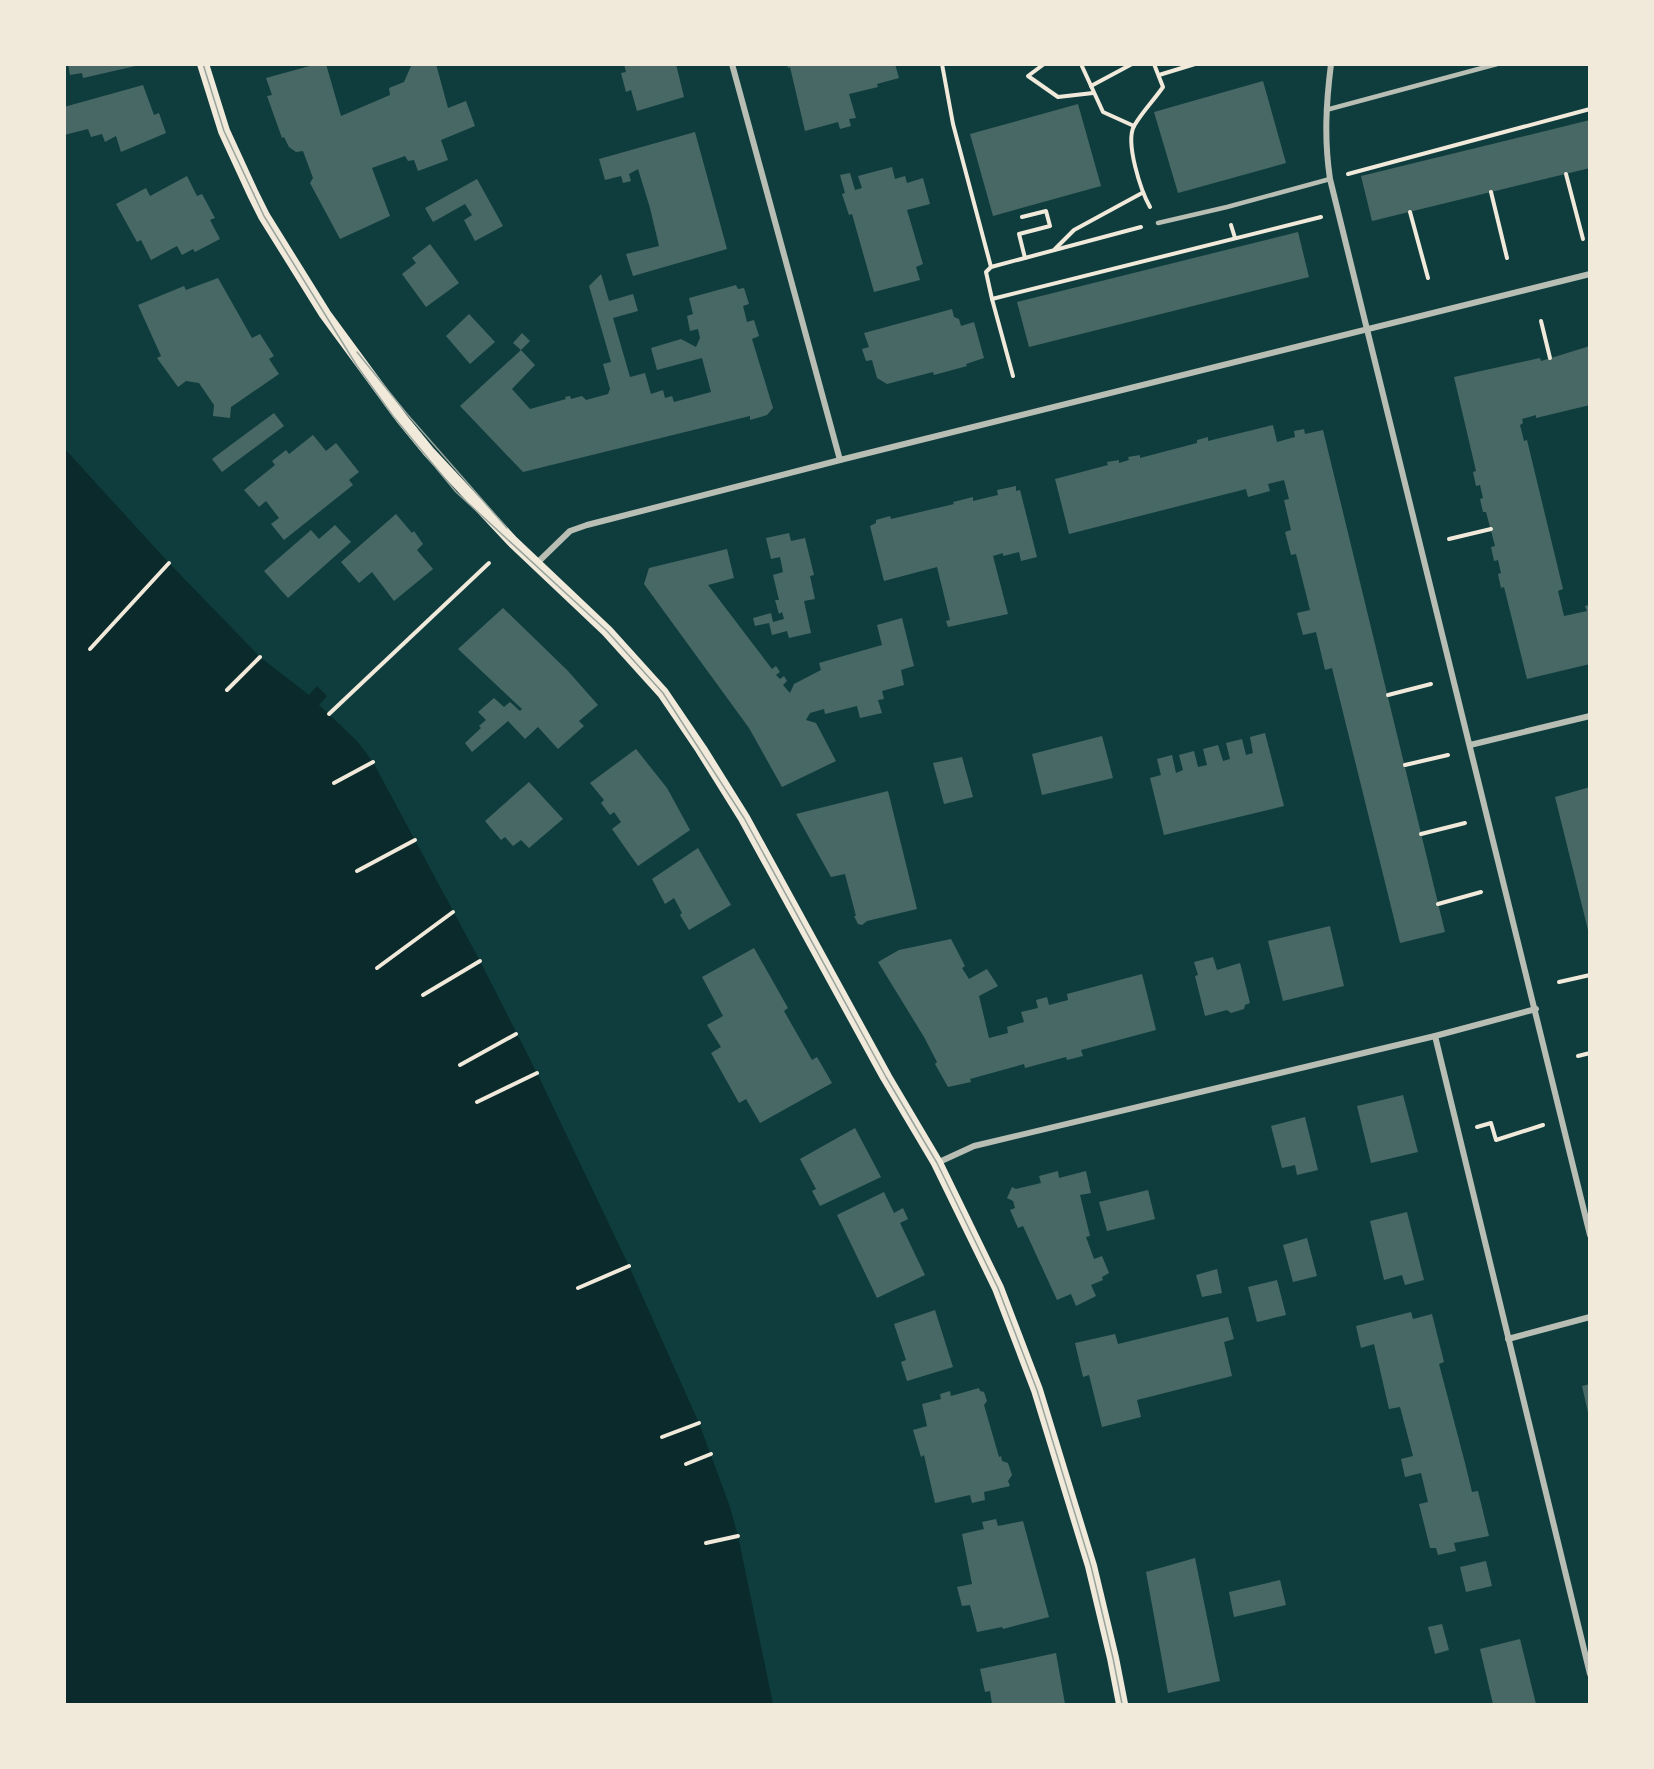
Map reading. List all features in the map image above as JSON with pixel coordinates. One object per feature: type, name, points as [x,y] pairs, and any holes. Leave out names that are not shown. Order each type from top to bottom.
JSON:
[{"type":"main road","points":[[203,64],[224,131],[256,201],[325,314],[423,444],[535,565],[607,632],[663,693],[744,818],[886,1077],[937,1163],[999,1288],[1037,1390],[1091,1566],[1122,1704]]},
{"type":"street","points":[[732,64],[840,460]]},
{"type":"street","points":[[1331,64],[1325,148],[1330,179],[1559,1110],[1587,1210],[1590,1235]]},
{"type":"street","points":[[535,565],[570,531],[587,525],[1590,274]]},
{"type":"street","points":[[1470,745],[1590,716]]},
{"type":"street","points":[[937,1163],[974,1146],[1536,1010]]},
{"type":"street","points":[[1435,1036],[1590,1674]]},
{"type":"street","points":[[1508,1339],[1590,1317]]},
{"type":"lane","points":[[1326,110],[1497,64]]},
{"type":"lane","points":[[1158,222],[1227,207],[1330,179]]},
{"type":"path","points":[[942,64],[953,124],[991,267]]},
{"type":"path","points":[[1044,64],[1028,76],[1058,97],[1093,93]]},
{"type":"path","points":[[1081,64],[1103,112],[1134,126]]},
{"type":"path","points":[[1091,86],[1132,64]]},
{"type":"path","points":[[1150,208],[1142,193],[1130,138],[1134,126],[1163,87],[1154,64]]},
{"type":"path","points":[[1159,75],[1195,64]]},
{"type":"path","points":[[1330,179],[1590,109]]},
{"type":"path","points":[[1566,174],[1583,239]]},
{"type":"path","points":[[1491,192],[1507,258]]},
{"type":"path","points":[[1054,250],[1074,230],[1142,193]]},
{"type":"path","points":[[1022,217],[1046,211],[1050,226],[1019,234],[1025,258]]},
{"type":"path","points":[[1410,212],[1428,278]]},
{"type":"path","points":[[992,299],[1338,213]]},
{"type":"path","points":[[1013,376],[986,272],[991,267],[1158,222]]},
{"type":"path","points":[[1541,321],[1550,358]]},
{"type":"path","points":[[1449,539],[1491,529]]},
{"type":"path","points":[[90,649],[169,563]]},
{"type":"path","points":[[329,714],[489,563]]},
{"type":"path","points":[[227,690],[260,657]]},
{"type":"path","points":[[1388,695],[1431,684]]},
{"type":"path","points":[[1405,765],[1448,755]]},
{"type":"path","points":[[334,783],[373,762]]},
{"type":"path","points":[[1422,834],[1465,823]]},
{"type":"path","points":[[357,871],[415,840]]},
{"type":"path","points":[[1438,904],[1481,892]]},
{"type":"path","points":[[377,968],[453,912]]},
{"type":"path","points":[[423,995],[480,961]]},
{"type":"path","points":[[1559,982],[1590,975]]},
{"type":"path","points":[[460,1065],[516,1034]]},
{"type":"path","points":[[1578,1056],[1590,1053]]},
{"type":"path","points":[[477,1102],[537,1073]]},
{"type":"path","points":[[1462,1145],[1481,1140],[1476,1127],[1491,1123],[1496,1140],[1543,1126],[1540,1114],[1559,1110]]},
{"type":"path","points":[[578,1288],[629,1266]]},
{"type":"path","points":[[662,1437],[699,1423]]},
{"type":"path","points":[[686,1464],[711,1455]]},
{"type":"path","points":[[706,1543],[738,1536]]},
{"type":"water","points":[[64,448],[169,563],[260,657],[309,695],[317,686],[327,696],[319,705],[357,741],[373,762],[480,961],[537,1073],[629,1266],[699,1423],[730,1507],[738,1536],[773,1704],[65,1704]]},
{"type":"building","points":[[68,64],[140,65],[83,78],[82,73],[70,75]]},
{"type":"building","points":[[317,64],[326,64],[341,116],[390,95],[389,88],[404,82],[411,66],[436,64],[448,108],[466,101],[475,126],[441,140],[448,160],[418,171],[414,160],[408,161],[405,156],[372,168],[390,216],[340,239],[310,183],[313,178],[303,151],[296,152],[289,147],[284,137],[282,138],[267,96],[272,95],[266,78]]},
{"type":"building","points":[[624,64],[676,64],[684,97],[637,111],[631,90],[626,92],[621,73],[626,72]]},
{"type":"building","points":[[787,64],[895,64],[899,78],[877,84],[878,87],[849,94],[856,118],[849,119],[851,126],[840,129],[838,122],[805,131],[790,67],[788,68]]},
{"type":"building","points":[[1263,81],[1286,163],[1178,193],[1154,112]]},
{"type":"building","points":[[143,85],[154,115],[159,113],[166,133],[121,152],[116,136],[105,142],[102,134],[91,137],[88,129],[64,135],[64,107]]},
{"type":"building","points":[[1078,104],[1101,186],[993,216],[970,134]]},
{"type":"building","points":[[1590,120],[1590,168],[1372,221],[1361,176]]},
{"type":"building","points":[[695,132],[727,249],[633,276],[626,254],[659,246],[650,208],[638,169],[629,174],[631,181],[623,183],[621,176],[605,180],[599,159]]},
{"type":"building","points":[[892,167],[895,179],[905,176],[907,183],[923,178],[930,204],[907,210],[923,264],[916,267],[920,280],[874,292],[852,214],[849,215],[842,194],[845,193],[840,175],[850,173],[855,190],[862,188],[858,176]]},
{"type":"building","points":[[187,176],[197,196],[202,194],[215,218],[210,220],[220,239],[195,252],[193,249],[182,255],[177,246],[151,260],[141,240],[137,242],[116,204],[146,188],[150,196]]},
{"type":"building","points":[[477,179],[503,226],[475,241],[464,220],[472,215],[465,204],[433,222],[425,208]]},
{"type":"building","points":[[1298,232],[1309,277],[1029,347],[1017,302]]},
{"type":"building","points":[[430,244],[459,283],[426,307],[402,274],[416,263],[412,258]]},
{"type":"building","points":[[601,274],[609,301],[633,294],[638,311],[613,318],[630,377],[645,373],[651,394],[663,390],[665,398],[672,396],[674,402],[711,392],[702,358],[657,370],[651,348],[681,339],[696,347],[700,338],[698,329],[690,331],[687,316],[693,314],[689,298],[736,285],[738,289],[744,288],[749,304],[743,306],[747,322],[754,320],[759,336],[752,339],[773,408],[767,415],[750,420],[750,416],[523,472],[460,406],[521,350],[535,365],[512,389],[530,409],[570,396],[571,399],[582,396],[586,400],[608,394],[610,389],[603,364],[611,362],[589,286]]},
{"type":"building","points":[[218,278],[252,338],[260,334],[274,356],[269,359],[279,374],[231,407],[230,418],[213,416],[214,405],[199,383],[186,381],[178,387],[157,358],[161,356],[138,305],[184,286],[186,290]]},
{"type":"building","points":[[952,309],[954,317],[959,319],[961,326],[974,322],[984,358],[966,364],[967,366],[934,375],[933,372],[887,384],[877,378],[872,360],[866,361],[862,349],[869,347],[864,333]]},
{"type":"building","points":[[469,314],[495,342],[470,364],[446,336]]},
{"type":"building","points":[[522,333],[530,341],[521,350],[513,343]]},
{"type":"building","points":[[1590,346],[1590,405],[1536,418],[1536,415],[1522,419],[1523,423],[1520,425],[1524,441],[1527,440],[1563,589],[1558,591],[1564,616],[1587,611],[1585,606],[1590,605],[1590,664],[1527,679],[1504,587],[1501,588],[1498,560],[1494,561],[1491,547],[1495,546],[1486,512],[1483,512],[1480,485],[1476,486],[1473,472],[1476,471],[1454,377],[1540,358],[1541,361]]},
{"type":"building","points":[[274,413],[284,426],[222,472],[212,459]]},
{"type":"building","points":[[1273,425],[1277,442],[1295,437],[1294,431],[1304,429],[1305,434],[1323,430],[1445,932],[1400,943],[1332,668],[1325,670],[1316,632],[1303,635],[1297,613],[1310,610],[1296,554],[1291,555],[1285,532],[1291,530],[1284,500],[1289,499],[1284,480],[1268,484],[1270,491],[1248,497],[1246,489],[1069,534],[1055,479],[1108,465],[1107,462],[1119,460],[1119,463],[1129,460],[1128,457],[1140,455],[1140,458],[1197,443],[1197,440],[1208,437],[1208,441]]},
{"type":"building","points":[[313,435],[326,451],[336,443],[359,472],[349,480],[353,485],[284,540],[271,524],[279,518],[266,501],[259,507],[244,490],[275,465],[272,461],[286,450],[289,454]]},
{"type":"building","points":[[1016,486],[1016,491],[1020,490],[1037,557],[1021,561],[1019,552],[993,556],[1008,614],[948,627],[946,621],[950,620],[937,567],[884,581],[870,526],[876,523],[876,520],[890,516],[891,519],[954,504],[953,502],[973,497],[973,501],[998,495],[997,490]]},
{"type":"building","points":[[396,514],[412,533],[414,531],[423,544],[417,550],[433,569],[394,601],[372,572],[359,583],[341,562]]},
{"type":"building","points":[[335,525],[351,542],[288,598],[264,571],[311,530],[319,539]]},
{"type":"building","points":[[789,533],[791,541],[805,538],[814,575],[810,576],[815,599],[804,601],[811,633],[789,638],[787,631],[772,635],[769,623],[755,626],[753,618],[771,613],[773,622],[784,619],[782,612],[779,614],[775,600],[779,600],[773,575],[783,572],[780,557],[771,559],[766,538]]},
{"type":"building","points":[[727,549],[734,578],[708,585],[772,669],[776,666],[780,672],[776,675],[780,679],[784,676],[787,681],[783,685],[790,693],[794,684],[821,670],[819,663],[882,645],[877,625],[902,618],[914,666],[901,670],[904,685],[882,691],[884,699],[878,700],[882,713],[860,718],[857,706],[825,714],[824,709],[810,713],[806,720],[816,723],[836,761],[782,787],[749,728],[644,584],[649,568]]},
{"type":"building","points":[[503,608],[568,671],[598,705],[579,721],[584,726],[558,749],[538,727],[525,739],[508,721],[472,752],[465,743],[486,720],[478,712],[494,698],[504,707],[510,702],[520,711],[522,709],[458,649]]},
{"type":"building","points":[[1265,733],[1284,806],[1164,835],[1150,778],[1161,775],[1157,759],[1172,755],[1176,773],[1183,770],[1179,755],[1194,751],[1198,767],[1207,765],[1203,749],[1218,745],[1223,761],[1230,759],[1226,743],[1242,739],[1246,755],[1253,753],[1250,737]]},
{"type":"building","points":[[1102,736],[1113,778],[1042,795],[1032,754]]},
{"type":"building","points":[[636,749],[667,788],[690,830],[638,866],[612,829],[621,822],[614,812],[610,815],[601,803],[604,800],[590,783]]},
{"type":"building","points":[[962,757],[973,797],[944,804],[933,763]]},
{"type":"building","points":[[529,782],[563,819],[529,848],[521,840],[513,846],[505,837],[501,840],[485,821]]},
{"type":"building","points":[[1590,787],[1590,934],[1589,934],[1555,797]]},
{"type":"building","points":[[888,791],[917,909],[867,921],[862,925],[858,924],[854,916],[856,916],[845,874],[831,877],[796,814]]},
{"type":"building","points":[[698,848],[731,905],[689,930],[674,898],[665,904],[652,879]]},
{"type":"building","points":[[1330,926],[1344,986],[1283,1001],[1268,941]]},
{"type":"building","points":[[951,939],[965,966],[962,968],[969,979],[987,969],[998,986],[979,996],[989,1038],[1008,1033],[1007,1027],[1024,1022],[1021,1012],[1038,1008],[1036,1000],[1047,997],[1049,1005],[1068,1000],[1067,994],[1142,974],[1156,1030],[1081,1050],[1083,1056],[1067,1060],[1066,1057],[1025,1068],[1024,1064],[970,1079],[971,1082],[948,1087],[924,1037],[878,962],[899,950]]},
{"type":"building","points":[[754,948],[788,1008],[784,1011],[812,1060],[817,1057],[832,1083],[760,1123],[746,1099],[739,1103],[711,1053],[721,1047],[707,1025],[723,1016],[702,977]]},
{"type":"building","points":[[1213,957],[1217,970],[1240,963],[1250,1003],[1245,1005],[1244,1009],[1231,1013],[1227,1010],[1205,1016],[1195,976],[1198,975],[1194,962]]},
{"type":"building","points":[[1403,1095],[1418,1152],[1371,1163],[1357,1106]]},
{"type":"building","points":[[1305,1117],[1318,1170],[1297,1175],[1295,1165],[1282,1168],[1271,1126]]},
{"type":"building","points":[[855,1128],[881,1177],[820,1206],[812,1191],[816,1189],[800,1159]]},
{"type":"building","points":[[1058,1171],[1059,1178],[1086,1171],[1091,1193],[1080,1195],[1090,1236],[1086,1237],[1094,1259],[1102,1256],[1109,1273],[1102,1277],[1103,1280],[1091,1285],[1096,1296],[1076,1306],[1071,1294],[1057,1300],[1023,1226],[1018,1228],[1010,1210],[1015,1208],[1013,1201],[1007,1198],[1012,1187],[1016,1189],[1041,1183],[1039,1176]]},
{"type":"building","points":[[1148,1190],[1155,1219],[1107,1231],[1099,1202]]},
{"type":"building","points":[[884,1192],[894,1213],[903,1208],[908,1219],[900,1223],[925,1275],[877,1298],[837,1215]]},
{"type":"building","points":[[1407,1212],[1424,1280],[1405,1285],[1402,1275],[1384,1280],[1370,1221]]},
{"type":"building","points":[[1307,1238],[1317,1276],[1293,1282],[1283,1245]]},
{"type":"building","points":[[1217,1269],[1222,1293],[1202,1297],[1196,1275]]},
{"type":"building","points":[[1277,1280],[1286,1315],[1257,1322],[1248,1287]]},
{"type":"building","points":[[935,1310],[953,1367],[907,1381],[901,1362],[906,1360],[894,1324]]},
{"type":"building","points":[[1411,1312],[1413,1319],[1432,1314],[1444,1362],[1439,1364],[1472,1492],[1478,1491],[1489,1536],[1454,1543],[1456,1551],[1438,1555],[1436,1548],[1430,1548],[1419,1504],[1428,1502],[1421,1473],[1405,1477],[1401,1459],[1413,1456],[1400,1407],[1389,1409],[1374,1344],[1361,1348],[1356,1326]]},
{"type":"building","points":[[1228,1317],[1234,1339],[1224,1342],[1232,1376],[1137,1400],[1141,1417],[1102,1427],[1089,1375],[1083,1377],[1075,1343],[1115,1334],[1118,1344]]},
{"type":"building","points":[[1590,1384],[1590,1417],[1589,1417],[1582,1386]]},
{"type":"building","points":[[979,1388],[984,1392],[987,1401],[984,1405],[999,1457],[1001,1456],[1002,1461],[1008,1463],[1012,1475],[1008,1481],[1010,1486],[984,1492],[985,1500],[972,1503],[970,1495],[935,1503],[924,1455],[921,1457],[913,1430],[927,1426],[922,1404],[941,1399],[940,1394],[950,1391],[951,1396]]},
{"type":"building","points":[[996,1519],[998,1526],[1023,1521],[1049,1617],[1003,1629],[1002,1627],[977,1632],[970,1605],[962,1606],[957,1587],[972,1584],[962,1534],[984,1529],[982,1522]]},
{"type":"building","points":[[1195,1558],[1220,1681],[1168,1693],[1146,1572]]},
{"type":"building","points":[[1486,1561],[1492,1586],[1466,1592],[1460,1567]]},
{"type":"building","points":[[1280,1580],[1286,1605],[1234,1617],[1229,1592]]},
{"type":"building","points":[[1442,1624],[1449,1650],[1435,1654],[1428,1627]]},
{"type":"building","points":[[1520,1639],[1536,1704],[1493,1704],[1480,1649]]},
{"type":"building","points":[[1056,1653],[1065,1704],[992,1704],[990,1691],[985,1692],[980,1669]]},
{"type":"tram line","points":[[203,64],[224,131],[264,216],[357,366],[393,416],[456,492],[607,631],[663,693],[744,818],[886,1077],[937,1163],[998,1288],[1037,1390],[1091,1566],[1122,1704]]},
{"type":"tram line","points":[[357,352],[407,414],[507,528]]}]
